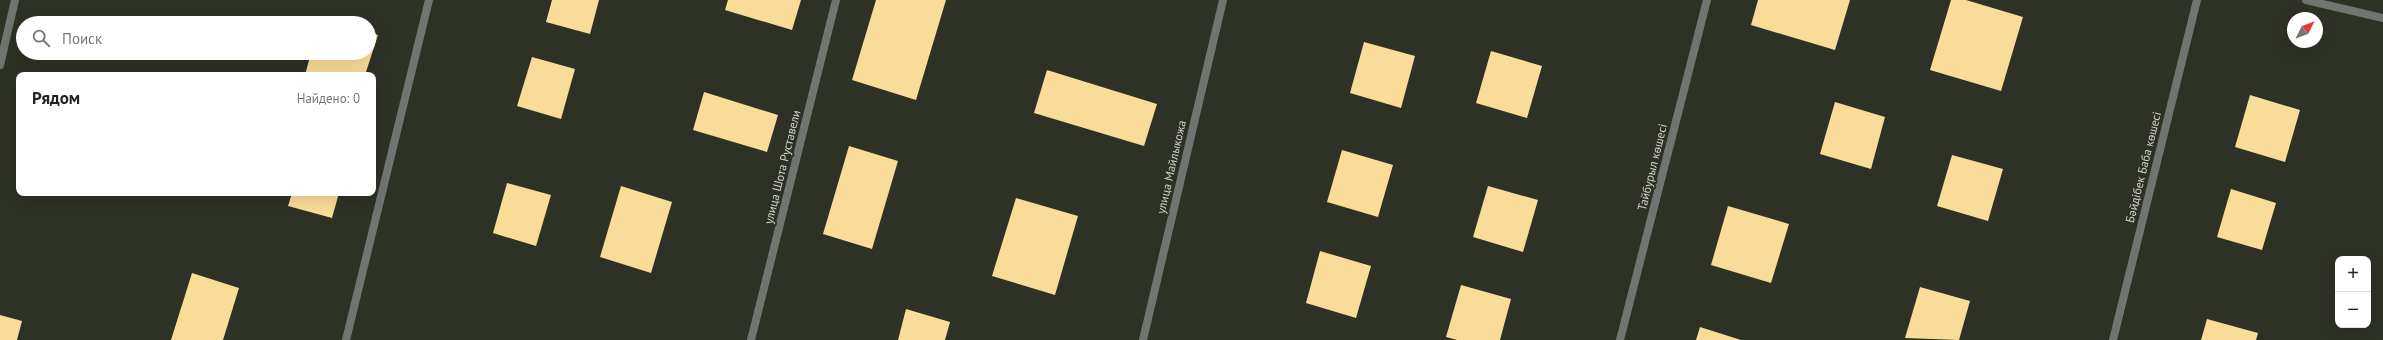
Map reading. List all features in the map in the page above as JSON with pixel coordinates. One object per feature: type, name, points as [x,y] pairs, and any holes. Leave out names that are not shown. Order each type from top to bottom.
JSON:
[{"type":"street","points":[[0,65],[15,0]]},
{"type":"street","points":[[346,340],[429,0]]},
{"type":"street","name":"улица Шота Руставели","points":[[751,340],[836,0]]},
{"type":"street","name":"улица Майлыкожа","points":[[1143,340],[1223,0]]},
{"type":"street","name":"Тайбурыл көшесі","points":[[1620,340],[1707,0]]},
{"type":"street","name":"Бәйдібек Баба көшесі","points":[[2113,340],[2197,0]]},
{"type":"street","points":[[2306,0],[2383,18]]},
{"type":"building","points":[[552,0],[599,0],[590,34],[546,22]]},
{"type":"building","points":[[728,0],[801,0],[792,30],[725,10]]},
{"type":"building","points":[[876,0],[946,0],[916,100],[852,80]]},
{"type":"building","points":[[1758,0],[1850,0],[1835,50],[1751,25]]},
{"type":"building","points":[[1951,0],[1966,0],[2023,17],[2001,91],[1930,70]]},
{"type":"building","points":[[1364,42],[1415,56],[1401,108],[1350,93]]},
{"type":"building","points":[[1491,51],[1542,66],[1527,118],[1476,103]]},
{"type":"building","points":[[532,57],[575,69],[561,119],[517,106]]},
{"type":"building","points":[[309,60],[370,60],[366,72],[306,72]]},
{"type":"building","points":[[1047,70],[1157,104],[1144,146],[1034,113]]},
{"type":"building","points":[[704,92],[778,115],[767,152],[693,130]]},
{"type":"building","points":[[2250,95],[2300,110],[2285,162],[2235,147]]},
{"type":"building","points":[[1835,102],[1885,117],[1871,169],[1820,154]]},
{"type":"building","points":[[849,146],[898,161],[872,249],[823,234]]},
{"type":"building","points":[[1342,150],[1393,165],[1378,217],[1327,202]]},
{"type":"building","points":[[1952,155],[2003,169],[1988,221],[1937,206]]},
{"type":"building","points":[[507,183],[551,195],[536,246],[493,233]]},
{"type":"building","points":[[621,186],[672,202],[651,273],[600,257]]},
{"type":"building","points":[[1488,186],[1538,200],[1523,252],[1473,237]]},
{"type":"building","points":[[2231,189],[2276,203],[2262,250],[2217,237]]},
{"type":"building","points":[[291,196],[338,196],[332,218],[288,206]]},
{"type":"building","points":[[1016,198],[1078,216],[1055,295],[992,276]]},
{"type":"building","points":[[1728,206],[1789,224],[1771,283],[1711,265]]},
{"type":"building","points":[[1320,251],[1371,266],[1356,318],[1306,303]]},
{"type":"building","points":[[192,273],[239,288],[223,340],[171,340]]},
{"type":"building","points":[[1461,285],[1511,299],[1500,340],[1457,340],[1446,337]]},
{"type":"building","points":[[1920,287],[1970,301],[1959,340],[1905,338]]},
{"type":"building","points":[[906,309],[950,322],[945,340],[898,340]]},
{"type":"building","points":[[0,315],[22,321],[17,340],[0,340]]},
{"type":"building","points":[[2207,319],[2258,333],[2256,340],[2201,340]]},
{"type":"building","points":[[1700,327],[1741,340],[1696,340]]}]
